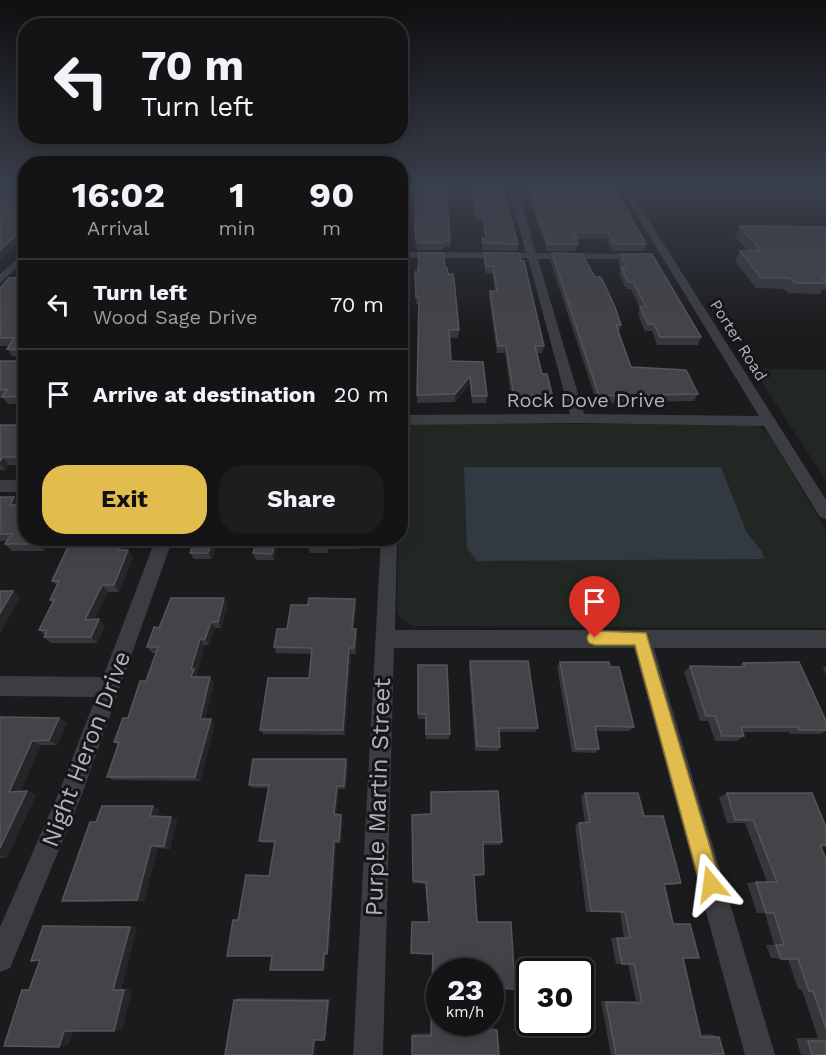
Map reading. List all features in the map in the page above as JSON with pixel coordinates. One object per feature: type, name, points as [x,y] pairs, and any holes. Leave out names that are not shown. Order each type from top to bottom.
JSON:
[{"type":"street","points":[[526,235],[578,418]]},
{"type":"street","name":"Porter Road","points":[[655,235],[826,513]]},
{"type":"street","points":[[408,255],[668,256]]},
{"type":"street","points":[[0,280],[18,262]]},
{"type":"street","points":[[0,280],[18,280]]},
{"type":"street","name":"Rock Dove Drive","points":[[408,420],[578,418],[770,421]]},
{"type":"street","points":[[0,486],[18,486]]},
{"type":"street","name":"Night Heron Drive","points":[[0,958],[70,794],[162,546]]},
{"type":"street","name":"Purple Martin Street","points":[[368,1055],[389,546]]},
{"type":"street","points":[[641,638],[760,1055]]},
{"type":"street","points":[[385,639],[826,639]]},
{"type":"street","points":[[0,686],[111,687]]},
{"type":"shaded area","points":[[753,369],[826,370],[826,480]]},
{"type":"shaded area","points":[[749,424],[762,428],[771,438],[826,530],[826,628],[415,626],[406,623],[401,619],[397,610],[398,546],[408,546],[408,425]]},
{"type":"shaded area","points":[[464,467],[721,467],[747,533],[762,551],[764,559],[477,561],[467,548]]},
{"type":"building","points":[[0,235],[16,235],[0,250]]},
{"type":"building","points":[[416,235],[450,235],[450,241],[419,243]]},
{"type":"building","points":[[486,235],[516,235],[518,244],[483,243],[482,238],[486,238]]},
{"type":"building","points":[[545,235],[575,235],[578,244],[548,244]]},
{"type":"building","points":[[610,235],[641,235],[646,244],[614,244]]},
{"type":"building","points":[[748,235],[826,235],[826,278],[823,278],[826,283],[795,283],[790,278],[761,278],[740,251],[761,251]]},
{"type":"building","points":[[419,253],[444,253],[445,268],[448,274],[453,274],[454,279],[459,330],[449,330],[451,361],[483,362],[487,396],[472,396],[470,376],[455,394],[417,395],[419,297],[416,297],[415,272],[418,272]]},
{"type":"building","points":[[484,253],[519,253],[521,261],[524,261],[544,346],[535,346],[542,374],[547,374],[552,394],[514,396],[506,346],[498,346],[490,291],[497,291],[493,266],[486,266]]},
{"type":"building","points":[[552,253],[582,254],[595,277],[601,277],[621,325],[616,325],[631,367],[686,370],[698,394],[599,396]]},
{"type":"building","points":[[620,254],[652,254],[701,337],[660,337],[654,324],[648,324],[640,307],[646,307],[633,282],[628,282],[621,267],[627,267]]},
{"type":"building","points":[[18,277],[18,350],[7,349],[14,338],[0,338],[0,288],[9,278]]},
{"type":"building","points":[[0,361],[18,361],[18,396],[2,397],[7,390],[0,390]]},
{"type":"building","points":[[0,425],[18,425],[18,457],[3,457],[0,461]]},
{"type":"building","points":[[0,497],[14,497],[10,505],[18,505],[18,544],[5,544],[12,534],[0,534]]},
{"type":"building","points":[[68,546],[120,546],[118,550],[128,550],[114,585],[102,585],[85,620],[99,619],[91,637],[44,637],[47,630],[39,630],[54,600],[50,600],[59,581],[52,581]]},
{"type":"building","points":[[192,546],[210,546],[208,553],[190,553]]},
{"type":"building","points":[[255,546],[274,546],[272,554],[253,553]]},
{"type":"building","points":[[0,591],[13,591],[0,613]]},
{"type":"building","points":[[171,598],[224,598],[218,622],[211,622],[205,639],[200,639],[191,669],[194,669],[191,677],[210,677],[200,719],[211,719],[195,777],[107,777],[119,742],[114,742],[123,718],[128,718],[140,681],[146,681],[158,647],[147,647],[154,627],[159,628]]},
{"type":"building","points":[[309,598],[355,599],[352,629],[356,629],[354,648],[349,648],[343,730],[260,730],[268,678],[309,678],[312,648],[274,647],[277,629],[287,629],[291,605],[308,605]]},
{"type":"building","points":[[470,661],[528,661],[538,728],[499,728],[500,747],[477,746]]},
{"type":"building","points":[[560,662],[609,662],[610,667],[619,667],[634,727],[595,726],[599,749],[576,749]]},
{"type":"building","points":[[799,662],[826,721],[826,730],[799,730],[798,727],[741,727],[744,736],[722,736],[715,716],[706,716],[690,666],[745,667],[743,663]]},
{"type":"building","points":[[418,665],[447,665],[450,734],[426,734],[426,714],[418,714]]},
{"type":"building","points":[[0,717],[59,718],[49,740],[32,741],[9,792],[27,791],[0,848]]},
{"type":"building","points":[[253,759],[346,759],[344,786],[337,786],[334,814],[341,815],[339,841],[334,841],[327,954],[324,953],[323,970],[270,970],[272,956],[227,956],[233,920],[238,920],[246,875],[269,876],[275,841],[259,841],[269,785],[249,785]]},
{"type":"building","points":[[498,791],[502,842],[483,842],[484,874],[474,875],[477,922],[511,922],[515,989],[504,989],[504,958],[433,958],[433,954],[411,953],[412,922],[429,922],[426,882],[413,881],[412,815],[431,814],[431,792]]},
{"type":"building","points":[[585,793],[638,793],[644,816],[663,816],[681,883],[664,884],[673,924],[690,924],[699,958],[683,958],[701,1037],[719,1037],[724,1054],[616,1055],[606,1002],[642,1003],[634,964],[622,964],[617,938],[630,938],[625,912],[591,911],[579,823],[590,822]]},
{"type":"building","points":[[727,793],[812,793],[826,827],[826,845],[820,845],[826,859],[826,1028],[813,991],[809,991],[798,959],[781,959],[776,945],[784,945],[774,913],[766,913],[756,882],[777,882],[753,820],[735,820]]},
{"type":"building","points":[[102,806],[153,806],[150,816],[171,817],[164,846],[151,846],[137,900],[62,901],[90,822],[96,822]]},
{"type":"building","points":[[43,926],[130,927],[113,990],[124,990],[114,1031],[64,1031],[59,1047],[4,1046],[22,990],[29,990],[40,960],[31,961]]},
{"type":"building","points":[[234,1000],[328,1001],[324,1040],[314,1040],[312,1055],[225,1055]]},
{"type":"building","points":[[412,1036],[497,1036],[499,1055],[412,1055]]},
{"type":"building","points":[[808,1041],[826,1041],[826,1055],[812,1055]]},
{"type":"route","points":[[595,638],[641,638],[711,884]]}]
